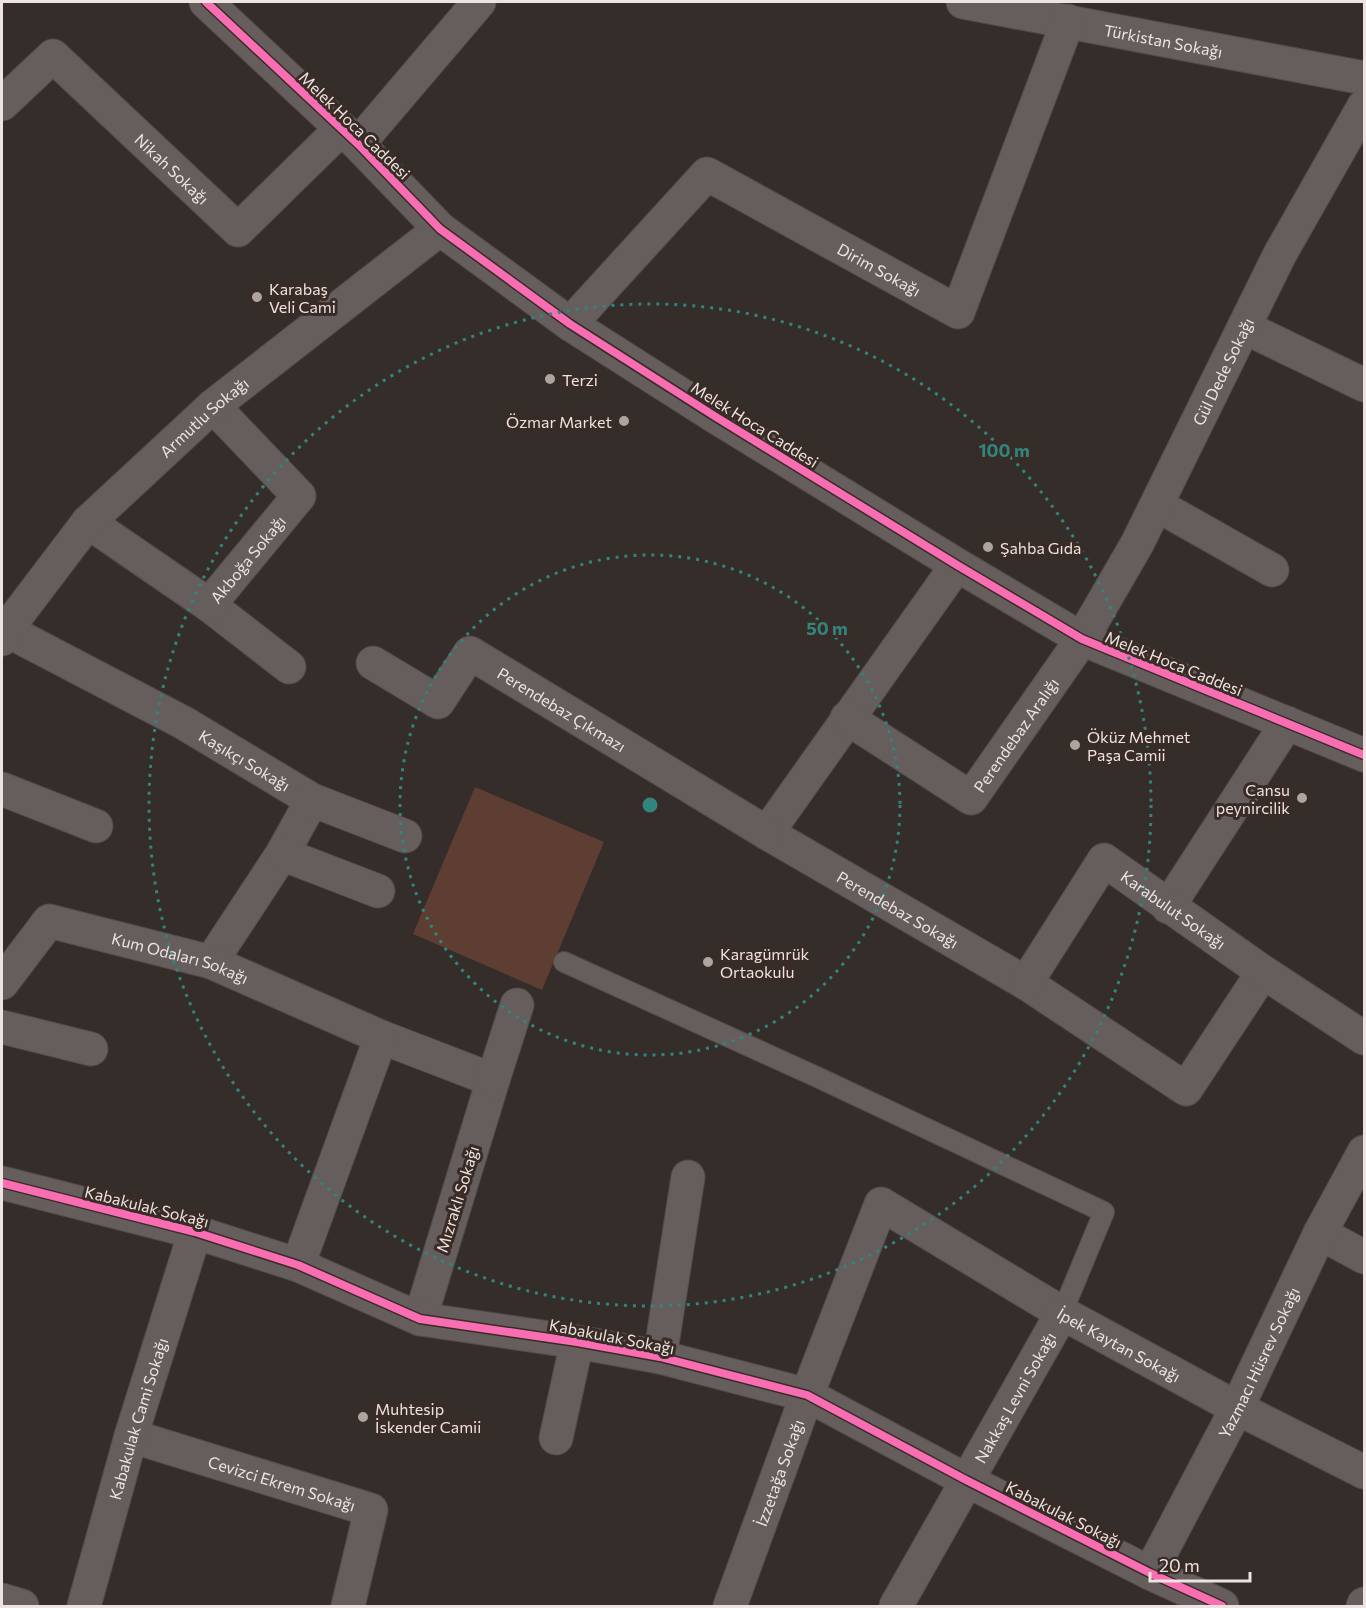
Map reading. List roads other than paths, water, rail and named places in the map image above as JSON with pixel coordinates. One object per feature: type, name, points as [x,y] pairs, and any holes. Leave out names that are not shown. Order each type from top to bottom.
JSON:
[{"type":"street","name":"Melek Hoca Caddesi","points":[[206,2],[350,136],[441,229],[570,324],[716,417],[1082,639],[1365,755]]},
{"type":"street","points":[[350,136],[478,2]]},
{"type":"street","name":"Türkistan Sokağı","points":[[963,2],[1365,78]]},
{"type":"street","name":"Dirim Sokağı","points":[[570,324],[707,174],[958,312],[1068,21]]},
{"type":"street","name":"Nikah Sokağı","points":[[2,104],[52,56],[238,230],[350,136]]},
{"type":"street","name":"Gül Dede Sokağı","points":[[1082,639],[1137,544],[1280,254],[1365,106]]},
{"type":"street","name":"Armutlu Sokağı","points":[[4,635],[88,522],[213,406],[441,229]]},
{"type":"street","points":[[1244,327],[1365,385]]},
{"type":"street","name":"Akboğa Sokağı","points":[[88,522],[209,605],[299,496],[213,406]]},
{"type":"street","points":[[1157,505],[1272,570]]},
{"type":"street","points":[[767,833],[957,565]]},
{"type":"street","points":[[209,605],[289,667]]},
{"type":"street","name":"Kaşıkçı Sokağı","points":[[4,635],[184,723],[312,800],[405,836]]},
{"type":"street","name":"Perendebaz Aralığı","points":[[847,718],[971,798],[1082,639]]},
{"type":"street","name":"Perendebaz Çıkmazı","points":[[373,663],[438,702],[470,653],[767,833]]},
{"type":"street","points":[[1168,907],[1287,723]]},
{"type":"street","points":[[2,789],[96,826]]},
{"type":"street","points":[[211,962],[282,854],[312,800]]},
{"type":"street","name":"Perendebaz Sokağı","points":[[767,833],[1026,983],[1186,1089],[1263,972]]},
{"type":"street","points":[[282,854],[378,891]]},
{"type":"street","name":"Karabulut Sokağı","points":[[1026,983],[1104,860],[1263,972],[1365,1038]]},
{"type":"street","name":"Kum Odaları Sokağı","points":[[2,983],[49,921],[211,962],[381,1037]]},
{"type":"street","name":"Mızraklı Sokağı","points":[[420,1319],[517,1005]]},
{"type":"street","points":[[2,1027],[91,1049]]},
{"type":"street","points":[[298,1265],[381,1037],[493,1080]]},
{"type":"street","name":"Yazmacı Hüsrev Sokağı","points":[[1150,1573],[1237,1408],[1320,1233],[1365,1152]]},
{"type":"street","points":[[660,1357],[688,1177]]},
{"type":"street","name":"Kabakulak Sokağı","points":[[2,1183],[195,1232],[298,1265],[420,1319],[577,1342],[660,1357],[807,1395],[966,1480],[1150,1573],[1222,1606]]},
{"type":"street","name":"İpek Kaytan Sokağı","points":[[882,1204],[1062,1313],[1237,1408],[1365,1473]]},
{"type":"street","name":"İzzetağa Sokağı","points":[[730,1606],[807,1395],[882,1204]]},
{"type":"street","name":"Kabakulak Cami Sokağı","points":[[84,1606],[131,1436],[195,1232]]},
{"type":"street","points":[[1320,1233],[1365,1257]]},
{"type":"street","name":"Nakkaş Levni Sokağı","points":[[896,1606],[1062,1313]]},
{"type":"street","points":[[556,1438],[577,1342]]},
{"type":"street","name":"Cevizci Ekrem Sokağı","points":[[131,1436],[371,1510],[348,1606]]},
{"type":"street","points":[[2,1600],[22,1606]]},
{"type":"lane","points":[[564,962],[818,1077],[1104,1212],[1062,1313]]},
{"type":"place","name":"Karabaş Veli Cami","points":[[257,297]]},
{"type":"place","name":"Terzi","points":[[550,379]]},
{"type":"place","name":"Özmar Market","points":[[624,421]]},
{"type":"place","name":"Şahba Gıda","points":[[988,547]]},
{"type":"place","name":"Öküz Mehmet Paşa Camii","points":[[1075,745]]},
{"type":"place","name":"Cansu peynircilik","points":[[1302,798]]},
{"type":"place","name":"Karagümrük Ortaokulu","points":[[708,962]]},
{"type":"place","name":"Muhtesip İskender Camii","points":[[363,1417]]}]
